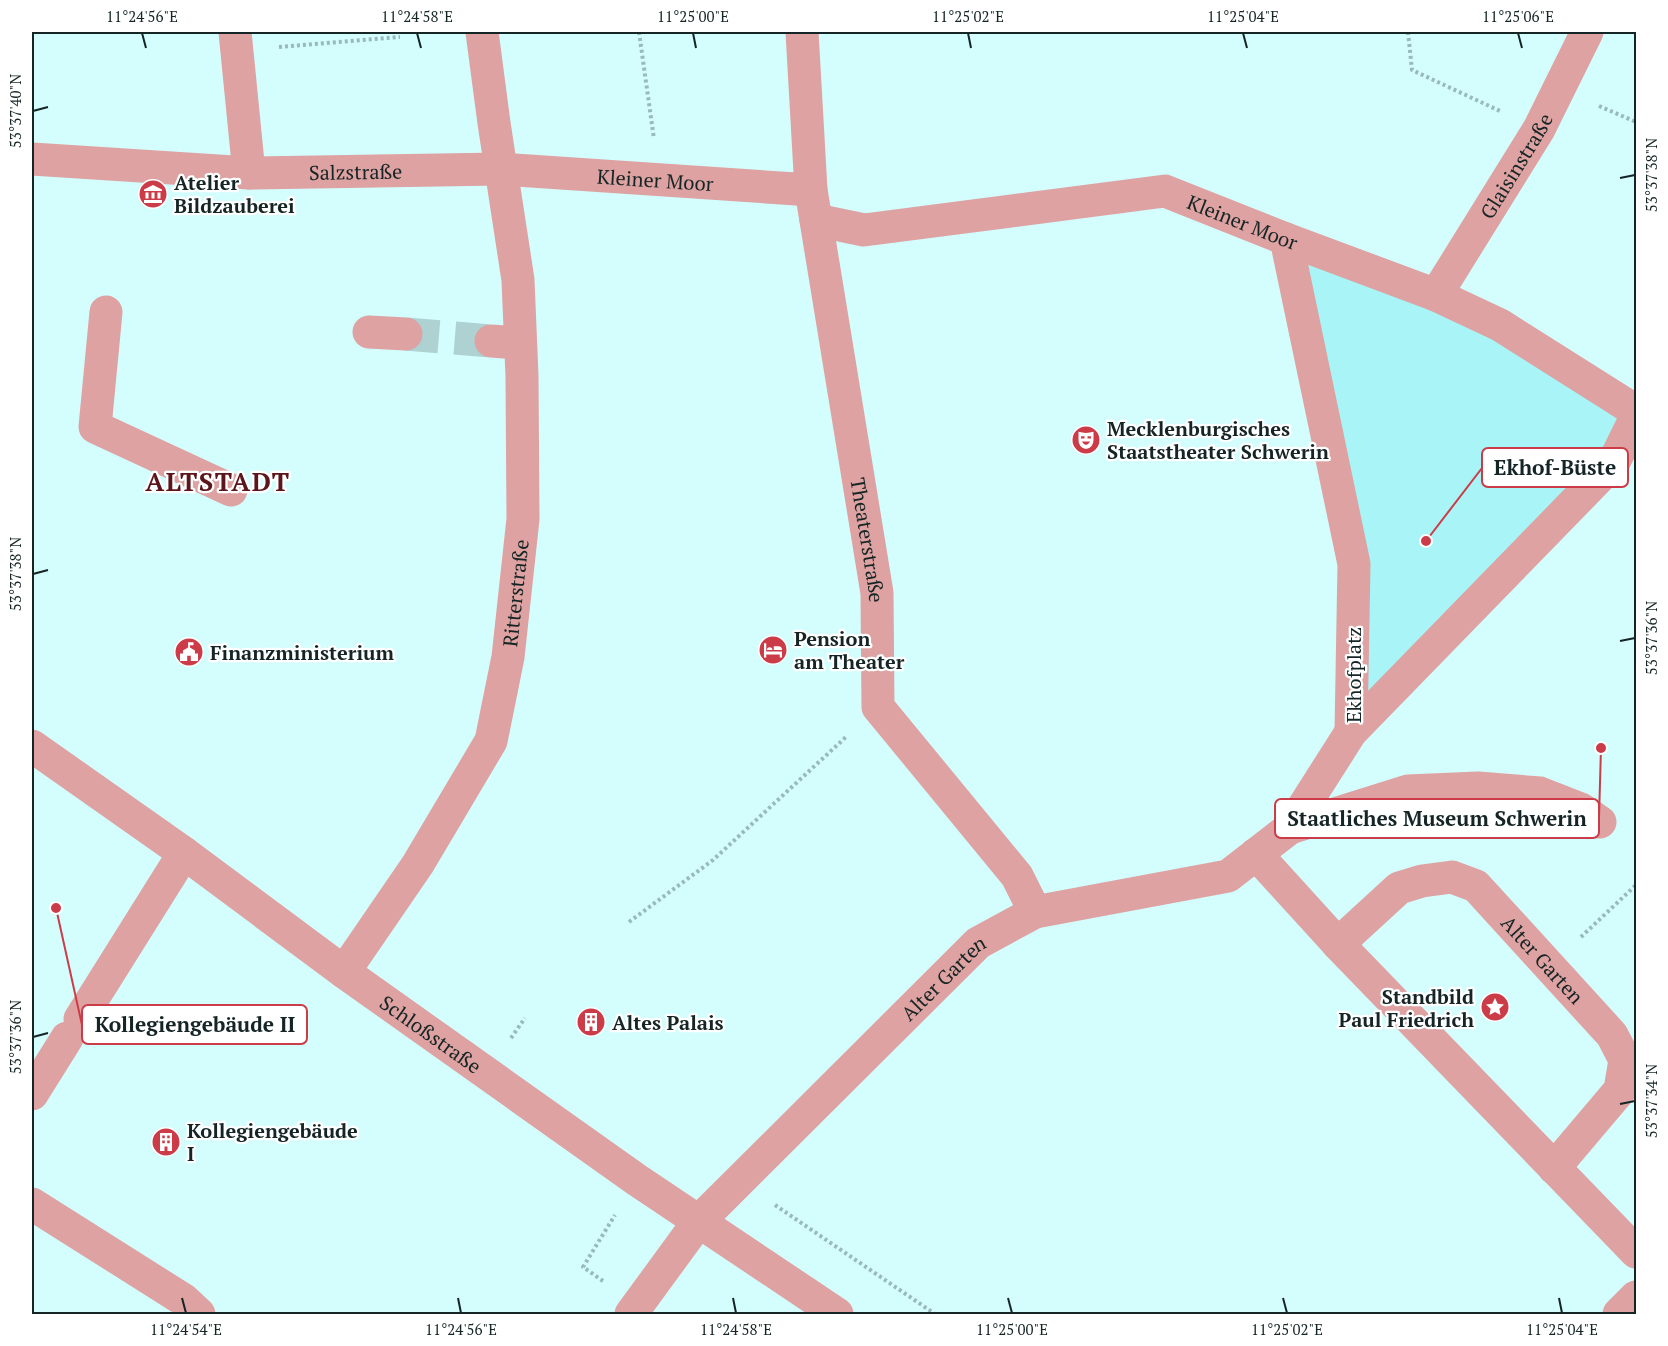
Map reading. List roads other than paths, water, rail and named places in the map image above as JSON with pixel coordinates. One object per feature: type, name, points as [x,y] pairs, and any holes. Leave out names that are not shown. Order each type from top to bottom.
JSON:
[{"type":"street","name":"Ritterstraße","points":[[344,972],[418,864],[491,741],[508,657],[523,519],[522,376],[505,342],[518,280],[500,169],[482,32]]},
{"type":"street","name":"Theaterstraße","points":[[802,32],[813,205],[877,593],[878,707],[1017,876],[1035,912]]},
{"type":"street","name":"Glaisinstraße","points":[[1436,295],[1539,129],[1587,32]]},
{"type":"street","points":[[236,41],[249,173]]},
{"type":"street","name":"Salzstraße","points":[[32,159],[249,173],[500,169]]},
{"type":"street","name":"Kleiner Moor","points":[[500,169],[660,181],[813,205],[864,230],[1165,191],[1436,295],[1500,325],[1636,411]]},
{"type":"street","name":"Ekhofplatz","points":[[1286,239],[1354,564],[1351,732]]},
{"type":"street","points":[[106,312],[95,427],[231,490]]},
{"type":"street","points":[[369,332],[406,334]]},
{"type":"street","name":"Ekhofplatz","points":[[1351,732],[1614,462],[1636,417]]},
{"type":"street","name":"Alter Garten","points":[[636,1310],[699,1221],[978,943],[1035,912],[1228,876],[1290,828],[1351,732]]},
{"type":"street","name":"Schloßstraße","points":[[32,746],[637,1180],[837,1314]]},
{"type":"street","points":[[1290,828],[1408,791],[1478,788],[1540,794],[1581,809],[1600,822]]},
{"type":"street","points":[[32,1094],[184,853]]},
{"type":"street","points":[[1256,854],[1338,944],[1636,1252]]},
{"type":"street","name":"Alter Garten","points":[[1338,944],[1399,888],[1422,881],[1452,877],[1476,886],[1612,1035],[1625,1060],[1620,1090],[1554,1168]]},
{"type":"street","points":[[32,1204],[184,1300],[200,1314]]},
{"type":"street","points":[[1619,1314],[1636,1297]]},
{"type":"tunnel","points":[[406,334],[491,341]]},
{"type":"place","name":"Atelier Bildzauberei","points":[[153,194]]},
{"type":"place","name":"Mecklenburgisches Staatstheater Schwerin","points":[[1086,440]]},
{"type":"place","name":"Ekhof-Büste","points":[[1426,541]]},
{"type":"place","name":"Pension am Theater","points":[[773,650]]},
{"type":"place","name":"Finanzministerium","points":[[189,652]]},
{"type":"place","name":"Staatliches Museum Schwerin","points":[[1601,748]]},
{"type":"place","name":"Kollegiengebäude II","points":[[56,908]]},
{"type":"place","name":"Standbild Paul Friedrich","points":[[1495,1007]]},
{"type":"place","name":"Altes Palais","points":[[591,1022]]},
{"type":"place","name":"Kollegiengebäude I","points":[[166,1142]]},
{"type":"district","name":"ALTSTADT","points":[[218,481]]}]
